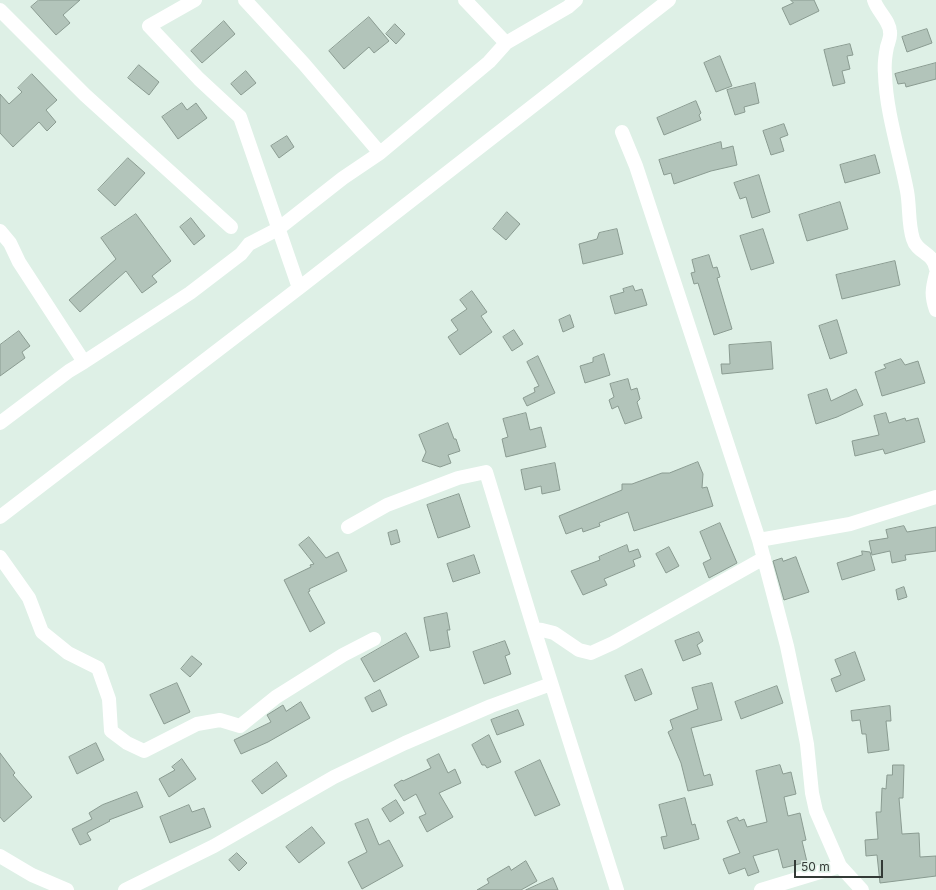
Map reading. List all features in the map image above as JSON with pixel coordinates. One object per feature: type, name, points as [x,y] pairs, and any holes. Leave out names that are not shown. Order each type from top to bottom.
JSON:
[{"type":"street","points":[[195,0],[149,26],[199,79],[240,117],[298,288]]},
{"type":"street","points":[[245,0],[304,64],[380,153]]},
{"type":"street","points":[[465,0],[506,43]]},
{"type":"street","points":[[0,423],[69,371],[190,292],[241,254],[249,244],[278,229],[343,178],[380,153],[489,62],[506,43],[568,7],[576,0]]},
{"type":"street","points":[[0,517],[669,0]]},
{"type":"street","points":[[874,0],[876,7],[888,24],[890,32],[884,62],[885,77],[891,119],[908,193],[913,240],[917,248],[935,263],[936,269]]},
{"type":"street","points":[[0,10],[85,95],[231,228]]},
{"type":"street","points":[[622,132],[636,166],[759,540],[787,646],[807,744],[812,793],[816,811],[840,866],[858,888]]},
{"type":"street","points":[[0,230],[10,243],[19,262],[84,362]]},
{"type":"street","points":[[936,274],[932,298],[936,310]]},
{"type":"street","points":[[348,527],[387,505],[458,478],[486,472],[551,684],[617,890]]},
{"type":"street","points":[[759,540],[850,524],[936,497]]},
{"type":"street","points":[[0,557],[29,598],[42,632],[68,654],[98,668],[109,699],[111,732],[127,743],[144,751],[197,724],[220,720],[240,726],[276,697],[343,655],[374,639]]},
{"type":"street","points":[[534,629],[554,633],[579,650],[591,653],[613,643],[764,558]]},
{"type":"street","points":[[125,890],[214,846],[334,777],[405,743],[491,706],[551,684]]},
{"type":"street","points":[[0,856],[32,875],[67,890]]},
{"type":"street","points":[[761,890],[840,866]]},
{"type":"building","points":[[39,0],[80,0],[63,15],[70,23],[56,35],[31,7]]},
{"type":"building","points":[[791,0],[814,0],[819,11],[790,25],[782,8],[793,3]]},
{"type":"building","points":[[369,17],[389,41],[374,53],[369,47],[344,69],[329,51]]},
{"type":"building","points":[[224,21],[235,34],[202,63],[191,51]]},
{"type":"building","points":[[395,24],[405,34],[396,44],[386,34]]},
{"type":"building","points":[[927,29],[932,43],[907,52],[902,37]]},
{"type":"building","points":[[850,44],[853,55],[847,56],[850,69],[842,71],[845,83],[833,86],[824,50]]},
{"type":"building","points":[[720,56],[732,86],[716,92],[704,63]]},
{"type":"building","points":[[936,63],[936,79],[906,87],[905,83],[898,84],[895,74]]},
{"type":"building","points":[[139,65],[159,82],[149,95],[128,78]]},
{"type":"building","points":[[246,71],[256,83],[241,95],[231,84]]},
{"type":"building","points":[[32,74],[57,100],[46,110],[56,122],[47,131],[39,122],[13,147],[0,133],[0,94],[9,104],[22,92],[18,88]]},
{"type":"building","points":[[755,83],[759,103],[744,107],[745,112],[735,115],[727,90]]},
{"type":"building","points":[[696,101],[701,113],[699,115],[701,120],[664,135],[657,118]]},
{"type":"building","points":[[182,103],[187,110],[196,103],[207,118],[178,139],[162,117]]},
{"type":"building","points":[[784,124],[788,135],[780,138],[784,151],[771,155],[763,131]]},
{"type":"building","points":[[287,136],[294,147],[279,158],[271,146]]},
{"type":"building","points":[[721,142],[722,149],[733,146],[737,165],[711,171],[674,184],[671,173],[664,175],[659,160]]},
{"type":"building","points":[[875,155],[880,173],[845,183],[840,165]]},
{"type":"building","points":[[128,158],[145,173],[115,206],[98,190]]},
{"type":"building","points":[[759,175],[770,212],[752,218],[746,197],[740,199],[734,183]]},
{"type":"building","points":[[840,202],[848,229],[807,241],[799,215]]},
{"type":"building","points":[[507,212],[520,224],[506,240],[493,229]]},
{"type":"building","points":[[136,214],[171,261],[152,276],[157,282],[142,293],[126,271],[80,312],[69,300],[116,259],[101,238]]},
{"type":"building","points":[[191,218],[205,236],[194,245],[180,227]]},
{"type":"building","points":[[617,229],[623,254],[583,264],[579,244],[597,239],[599,233]]},
{"type":"building","points":[[763,229],[774,263],[751,270],[740,236]]},
{"type":"building","points":[[709,255],[713,268],[717,267],[720,277],[717,278],[732,329],[714,335],[698,283],[694,284],[691,273],[695,272],[692,260]]},
{"type":"building","points":[[895,261],[900,285],[842,299],[836,275]]},
{"type":"building","points":[[633,286],[635,291],[642,289],[647,305],[615,314],[610,296],[624,292],[623,289]]},
{"type":"building","points":[[472,291],[487,312],[481,316],[492,332],[460,355],[448,337],[458,330],[451,320],[467,309],[460,300]]},
{"type":"building","points":[[570,315],[574,327],[563,332],[559,320]]},
{"type":"building","points":[[837,320],[847,353],[830,359],[819,326]]},
{"type":"building","points":[[514,330],[523,344],[512,351],[503,337]]},
{"type":"building","points":[[19,331],[30,346],[22,352],[25,358],[0,376],[0,345]]},
{"type":"building","points":[[771,342],[773,369],[722,374],[721,364],[730,364],[729,345]]},
{"type":"building","points":[[604,354],[610,375],[585,383],[580,366],[593,362],[593,358]]},
{"type":"building","points":[[538,356],[555,393],[527,406],[523,398],[535,392],[534,388],[539,386],[527,362]]},
{"type":"building","points":[[901,359],[905,365],[918,361],[925,383],[882,396],[875,372],[886,368],[884,365]]},
{"type":"building","points":[[628,379],[631,390],[637,388],[640,399],[637,402],[642,418],[625,424],[618,406],[612,409],[609,400],[614,397],[610,384]]},
{"type":"building","points":[[827,389],[831,401],[856,389],[863,405],[837,417],[816,424],[808,395]]},
{"type":"building","points":[[526,413],[530,430],[541,427],[546,447],[506,457],[502,439],[508,437],[503,419]]},
{"type":"building","points":[[886,413],[889,423],[905,418],[906,421],[918,418],[925,442],[885,454],[883,449],[855,456],[852,441],[879,435],[874,416]]},
{"type":"building","points":[[448,423],[460,451],[448,455],[451,463],[440,467],[422,461],[426,452],[419,435]]},
{"type":"building","points":[[698,462],[703,474],[702,488],[707,487],[713,506],[634,531],[628,512],[599,523],[600,526],[583,532],[582,528],[566,534],[559,516],[622,490],[622,484],[632,484],[662,473],[669,473]]},
{"type":"building","points":[[555,463],[560,490],[542,494],[541,486],[525,490],[521,470]]},
{"type":"building","points":[[459,494],[470,527],[438,538],[427,505]]},
{"type":"building","points":[[720,523],[737,563],[709,578],[703,563],[711,559],[700,532]]},
{"type":"building","points":[[904,526],[907,532],[936,527],[936,551],[905,555],[906,560],[892,563],[890,551],[872,555],[869,541],[888,538],[886,530]]},
{"type":"building","points":[[397,530],[400,542],[391,545],[388,533]]},
{"type":"building","points":[[309,537],[326,558],[338,552],[347,571],[309,589],[310,591],[308,592],[325,623],[310,632],[284,580],[311,567],[310,565],[314,564],[299,545]]},
{"type":"building","points":[[627,545],[629,552],[638,549],[641,557],[633,560],[635,566],[604,579],[607,585],[583,595],[571,571],[600,560],[599,557]]},
{"type":"building","points":[[669,547],[679,566],[666,573],[656,554]]},
{"type":"building","points":[[862,551],[870,552],[875,570],[842,580],[837,563],[862,555]]},
{"type":"building","points":[[474,555],[480,573],[453,582],[447,564]]},
{"type":"building","points":[[796,557],[809,592],[784,600],[773,561],[782,558],[783,561]]},
{"type":"building","points":[[904,587],[907,597],[898,600],[896,590]]},
{"type":"building","points":[[447,613],[450,630],[447,630],[450,647],[430,651],[424,618]]},
{"type":"building","points":[[699,632],[703,641],[697,645],[701,654],[683,661],[675,641]]},
{"type":"building","points":[[406,633],[419,657],[374,682],[361,659]]},
{"type":"building","points":[[505,641],[510,654],[505,656],[511,674],[484,684],[473,652]]},
{"type":"building","points":[[855,652],[865,680],[836,692],[831,679],[841,675],[835,660]]},
{"type":"building","points":[[192,656],[202,664],[190,677],[181,669]]},
{"type":"building","points":[[642,669],[652,694],[635,701],[625,676]]},
{"type":"building","points":[[177,683],[190,712],[164,724],[150,695]]},
{"type":"building","points":[[712,683],[722,720],[691,728],[704,776],[710,774],[713,785],[688,791],[681,763],[668,732],[673,729],[670,720],[698,709],[692,688]]},
{"type":"building","points":[[777,686],[783,703],[741,719],[735,702]]},
{"type":"building","points":[[380,690],[387,705],[372,712],[365,698]]},
{"type":"building","points":[[301,702],[310,718],[268,742],[241,754],[234,740],[271,722],[267,715],[283,705],[286,711]]},
{"type":"building","points":[[890,706],[891,721],[886,721],[889,750],[868,753],[866,734],[862,734],[860,720],[852,721],[851,711]]},
{"type":"building","points":[[518,710],[524,725],[497,735],[491,720]]},
{"type":"building","points":[[489,735],[501,762],[487,768],[485,765],[482,765],[472,745]]},
{"type":"building","points":[[96,743],[104,760],[77,774],[69,757]]},
{"type":"building","points":[[0,753],[15,773],[13,775],[32,797],[4,822],[0,817]]},
{"type":"building","points":[[439,754],[448,773],[455,769],[461,783],[439,793],[453,817],[427,832],[419,817],[426,814],[416,794],[404,801],[394,785],[402,780],[403,781],[431,768],[427,760]]},
{"type":"building","points":[[182,759],[196,779],[169,797],[159,779],[175,770],[172,767]]},
{"type":"building","points":[[540,760],[560,805],[535,816],[515,772]]},
{"type":"building","points":[[277,762],[287,776],[262,794],[252,781]]},
{"type":"building","points":[[780,765],[783,774],[791,772],[796,794],[784,797],[788,816],[800,813],[806,840],[802,841],[807,862],[783,868],[778,849],[753,856],[759,872],[748,876],[745,868],[729,874],[723,859],[740,853],[727,821],[737,817],[739,821],[744,819],[747,827],[767,822],[756,771]]},
{"type":"building","points":[[893,765],[904,765],[903,798],[899,798],[902,834],[919,833],[920,857],[936,856],[936,876],[880,883],[877,855],[866,856],[865,840],[878,839],[876,812],[881,812],[882,788],[886,789],[887,775],[892,775]]},
{"type":"building","points":[[137,792],[143,807],[109,820],[110,821],[87,833],[91,840],[80,845],[72,829],[92,819],[89,813],[102,805]]},
{"type":"building","points":[[685,798],[692,825],[695,824],[699,839],[664,849],[661,837],[667,836],[659,805]]},
{"type":"building","points":[[396,800],[404,813],[390,822],[382,809]]},
{"type":"building","points":[[189,805],[192,812],[204,808],[211,827],[170,843],[160,817]]},
{"type":"building","points":[[368,819],[379,845],[389,840],[403,866],[362,889],[348,862],[367,852],[355,824]]},
{"type":"building","points":[[312,827],[325,843],[299,863],[286,847]]},
{"type":"building","points":[[237,853],[247,863],[239,871],[229,860]]},
{"type":"building","points":[[526,861],[537,881],[521,890],[477,890],[489,883],[487,879],[509,866],[511,870]]},
{"type":"building","points":[[553,878],[558,890],[526,890]]}]
